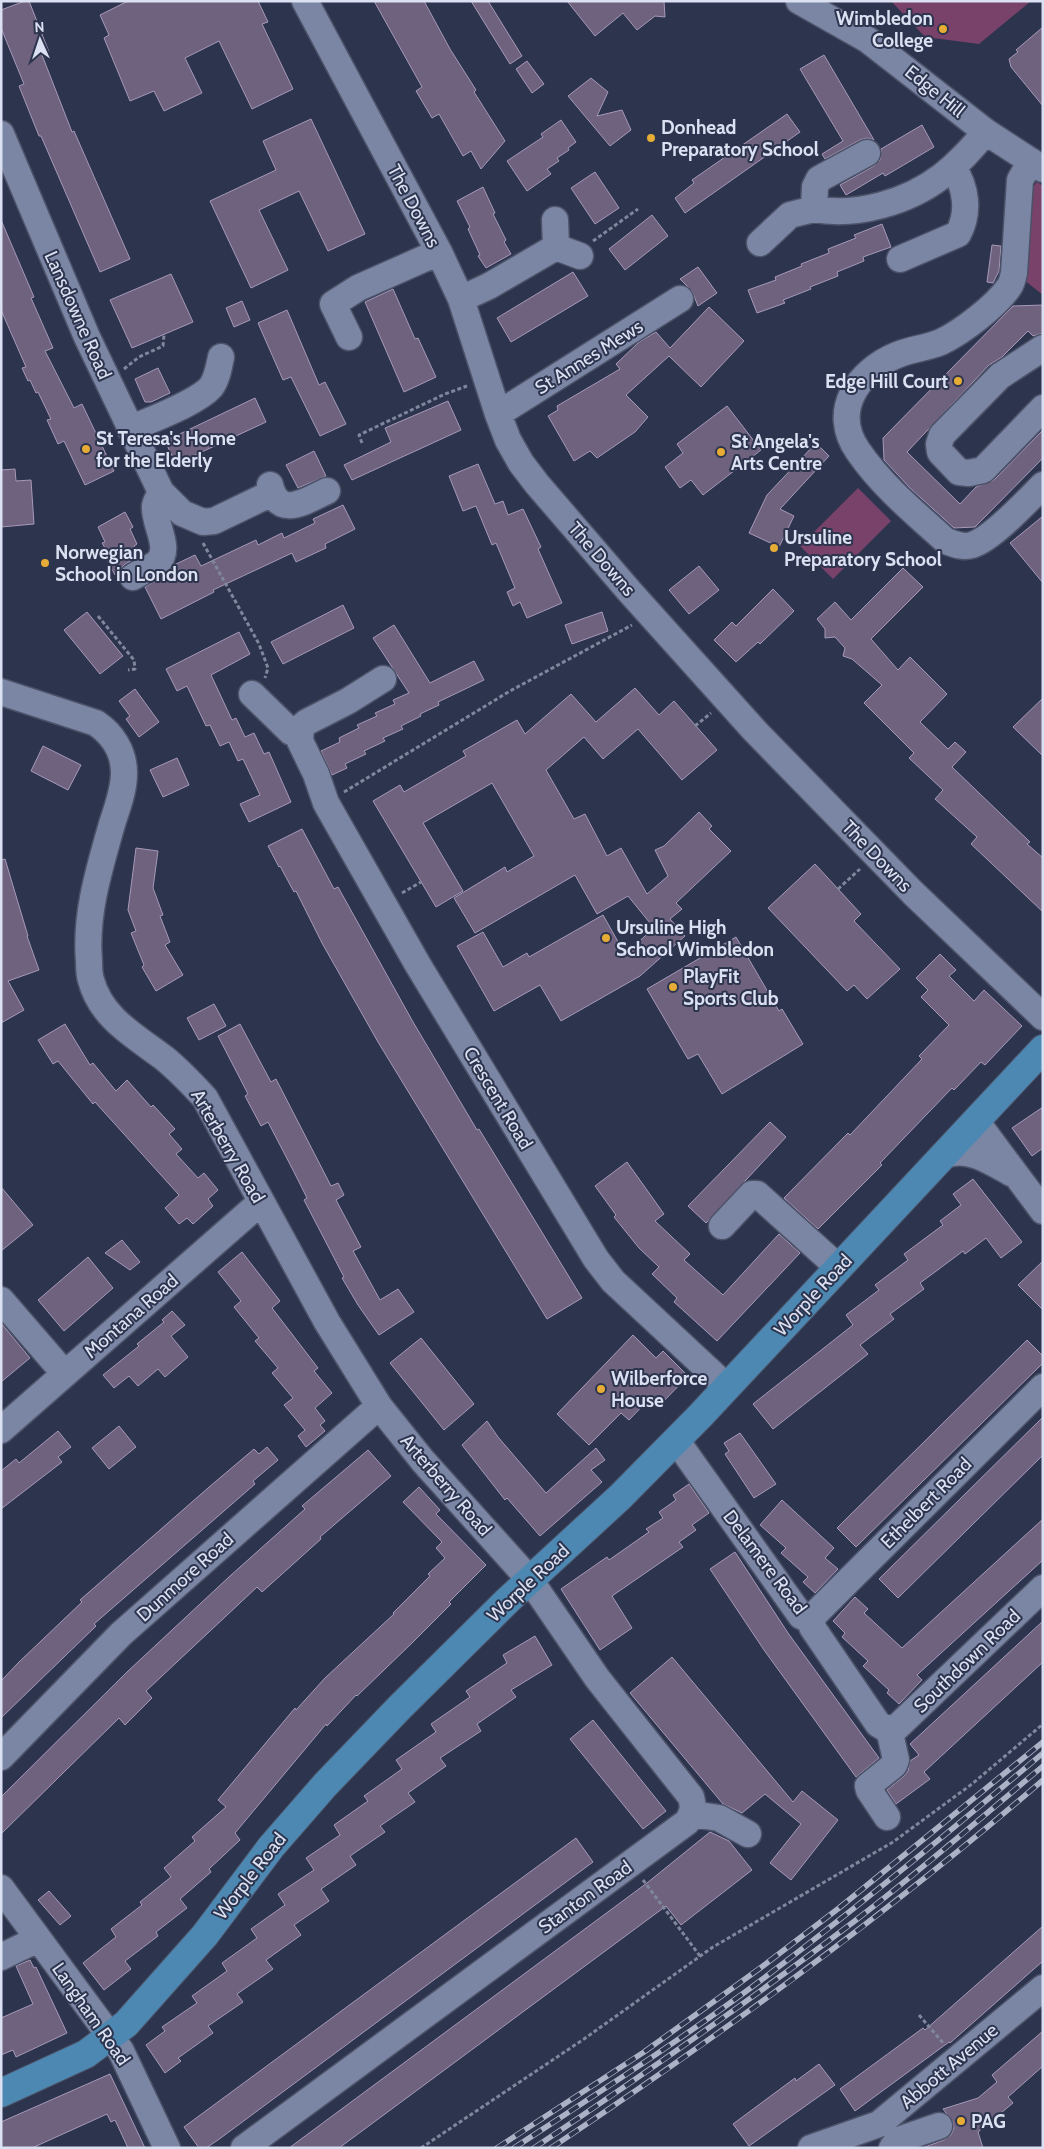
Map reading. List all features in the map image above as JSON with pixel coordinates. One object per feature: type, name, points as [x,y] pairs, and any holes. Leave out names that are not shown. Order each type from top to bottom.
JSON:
[{"type":"main road","name":"Worple Road","points":[[1,2093],[86,2054],[126,2024],[187,1956],[271,1847],[324,1785],[425,1681],[620,1497],[676,1440],[1043,1050]]},
{"type":"street","name":"The Downs","points":[[305,1],[439,252],[461,299],[498,414],[521,463],[651,615],[755,731],[875,855],[1043,1018]]},
{"type":"street","name":"Edge Hill","points":[[799,1],[868,40],[986,132],[1037,165]]},
{"type":"street","points":[[796,208],[832,212],[863,209],[894,201],[941,177],[986,132]]},
{"type":"street","name":"Lansdowne Road","points":[[1,134],[105,378],[161,492],[182,513],[190,518]]},
{"type":"street","points":[[760,243],[796,208],[819,179],[867,153]]},
{"type":"street","points":[[1037,165],[1020,180],[1014,273],[1010,286],[991,306],[964,328],[942,341],[899,354],[882,362],[862,380],[848,399],[846,416],[849,432],[857,450],[880,479],[946,541],[958,546],[971,546],[984,539],[1043,485]]},
{"type":"street","points":[[900,259],[958,234],[964,218],[965,193],[961,180],[953,167]]},
{"type":"street","points":[[461,299],[570,252],[555,220]]},
{"type":"street","points":[[349,337],[334,304],[358,288],[439,252]]},
{"type":"street","name":"St Annes Mews","points":[[498,414],[680,299]]},
{"type":"street","points":[[1043,348],[1000,376],[942,435],[938,444],[940,452],[959,472],[969,473],[983,470],[1043,408]]},
{"type":"street","points":[[130,429],[201,396],[216,378],[221,357]]},
{"type":"street","points":[[190,518],[203,522],[214,521],[271,489],[279,501],[294,507],[327,492]]},
{"type":"street","points":[[133,577],[158,562],[162,556],[162,540],[155,513],[155,504],[161,492]]},
{"type":"street","points":[[252,694],[291,732],[300,735],[301,728],[307,722],[348,702],[383,678]]},
{"type":"street","name":"Arterberry Road","points":[[6,698],[96,723],[109,732],[122,758],[124,772],[122,791],[91,904],[87,943],[90,979],[99,1003],[118,1024],[188,1079],[205,1098],[327,1322],[379,1406],[423,1461],[530,1580]]},
{"type":"street","name":"Crescent Road","points":[[300,735],[300,741],[316,774],[326,803],[418,965],[596,1260],[614,1281],[726,1387]]},
{"type":"street","points":[[976,1121],[1043,1211]]},
{"type":"street","points":[[945,1155],[953,1152],[963,1152],[973,1155],[1018,1177]]},
{"type":"street","points":[[722,1226],[752,1194],[757,1194],[839,1268]]},
{"type":"street","name":"Montana Road","points":[[1,1430],[261,1202]]},
{"type":"street","points":[[1,1300],[65,1374]]},
{"type":"street","name":"Ethelbert Road","points":[[812,1621],[817,1612],[1043,1387]]},
{"type":"street","name":"Dunmore Road","points":[[1,1757],[121,1634],[379,1406]]},
{"type":"street","name":"Delamere Road","points":[[676,1440],[801,1616],[812,1621],[813,1632],[878,1724],[889,1729]]},
{"type":"street","points":[[530,1580],[597,1678],[691,1797],[694,1805],[692,1814],[719,1818],[748,1834]]},
{"type":"street","name":"Southdown Road","points":[[889,1729],[899,1727],[1043,1588]]},
{"type":"street","points":[[887,1817],[868,1790],[868,1786],[894,1765],[896,1760],[889,1729]]},
{"type":"street","name":"Stanton Road","points":[[244,2148],[687,1822],[692,1814]]},
{"type":"street","name":"Langham Road","points":[[1,1888],[121,2051],[167,2148]]},
{"type":"street","points":[[1,1957],[38,1939]]},
{"type":"street","name":"Abbott Avenue","points":[[811,2148],[879,2124],[1043,1988]]},
{"type":"street","points":[[892,2148],[898,2140],[939,2126]]},
{"type":"path","points":[[570,252],[638,209]]},
{"type":"path","points":[[105,378],[126,368],[139,357],[163,346],[164,335]]},
{"type":"path","points":[[362,443],[359,436],[445,394],[486,379]]},
{"type":"path","points":[[190,518],[258,644],[268,668],[265,680],[252,694]]},
{"type":"path","points":[[326,803],[510,691],[651,615]]},
{"type":"path","points":[[98,616],[134,660],[135,669],[128,670]]},
{"type":"path","points":[[838,889],[875,855]]},
{"type":"path","points":[[421,2148],[584,2040],[700,1956],[893,1842],[972,1784],[1043,1724]]},
{"type":"path","points":[[631,1863],[700,1956]]},
{"type":"path","points":[[919,2015],[957,2059]]},
{"type":"shaded area","points":[[891,1],[1031,1],[979,44],[925,37]]},
{"type":"shaded area","points":[[1037,182],[1043,186],[1043,295],[1024,280],[1028,193]]},
{"type":"shaded area","points":[[858,488],[891,521],[833,579],[800,546]]},
{"type":"building","points":[[29,1],[49,52],[42,55],[72,132],[74,131],[130,259],[100,272],[41,136],[39,136],[19,86],[24,84],[1,28],[1,10]]},
{"type":"building","points":[[128,1],[258,1],[268,22],[262,24],[293,89],[252,109],[219,41],[185,58],[202,93],[164,111],[154,91],[130,101],[104,38],[109,35],[100,15]]},
{"type":"building","points":[[374,1],[424,1],[450,49],[476,90],[474,92],[505,141],[481,169],[471,151],[463,156],[439,114],[432,118],[416,91],[422,87]]},
{"type":"building","points":[[471,1],[488,1],[522,56],[510,64]]},
{"type":"building","points":[[567,1],[664,1],[665,17],[655,16],[637,30],[623,13],[595,36]]},
{"type":"building","points":[[1043,27],[1043,106],[1011,67],[1009,59],[1018,52],[1016,50]]},
{"type":"building","points":[[824,55],[874,140],[867,138],[860,140],[825,159],[822,154],[843,141],[800,69]]},
{"type":"building","points":[[527,61],[544,84],[532,93],[516,69]]},
{"type":"building","points":[[591,78],[608,92],[597,116],[622,110],[631,130],[610,146],[568,96]]},
{"type":"building","points":[[787,114],[800,132],[685,213],[675,198],[694,183],[692,180]]},
{"type":"building","points":[[311,119],[365,234],[328,251],[299,191],[259,210],[288,270],[251,288],[210,201],[276,170],[263,141]]},
{"type":"building","points":[[561,120],[576,142],[568,148],[569,150],[557,158],[559,161],[547,169],[551,174],[527,191],[507,161],[543,137],[541,134]]},
{"type":"building","points":[[922,125],[934,147],[885,176],[883,173],[846,195],[840,185],[874,166],[880,160],[881,149]]},
{"type":"building","points":[[595,172],[619,208],[595,224],[571,188]]},
{"type":"building","points":[[483,187],[495,213],[493,214],[506,240],[504,242],[511,254],[486,268],[478,256],[480,255],[468,229],[470,227],[457,201]]},
{"type":"building","points":[[652,215],[668,236],[625,270],[609,249]]},
{"type":"building","points":[[1,220],[34,297],[31,298],[53,348],[45,351],[74,408],[82,404],[114,471],[85,485],[64,441],[58,444],[47,420],[51,419],[38,392],[36,393],[30,380],[28,381],[22,368],[26,367],[1,310]]},
{"type":"building","points":[[882,224],[891,247],[863,257],[864,261],[837,272],[838,276],[810,287],[811,289],[783,300],[785,303],[757,313],[748,290],[776,280],[775,277],[829,253],[828,249],[856,238],[854,235]]},
{"type":"building","points":[[992,245],[1001,246],[999,271],[993,283],[987,282]]},
{"type":"building","points":[[698,267],[717,293],[698,306],[692,291],[680,279]]},
{"type":"building","points":[[573,272],[588,296],[511,342],[497,318]]},
{"type":"building","points":[[171,274],[193,322],[132,348],[110,300]]},
{"type":"building","points":[[393,289],[415,339],[418,338],[436,377],[404,392],[365,302]]},
{"type":"building","points":[[242,301],[250,320],[234,327],[226,308]]},
{"type":"building","name":"Edge Hill Court","points":[[1043,305],[1043,333],[1033,336],[1028,331],[1002,357],[989,365],[907,452],[960,504],[976,487],[994,480],[1043,430],[1043,458],[975,527],[954,528],[910,488],[884,460],[883,438],[1013,306]]},
{"type":"building","points":[[709,307],[744,341],[701,387],[669,356],[626,395],[648,417],[635,432],[597,458],[590,451],[574,461],[548,416],[558,410],[557,406],[620,369],[616,364],[639,342],[656,332],[670,348]]},
{"type":"building","points":[[287,310],[319,385],[325,382],[346,424],[320,436],[291,377],[283,380],[258,323]]},
{"type":"building","points":[[158,368],[170,393],[151,402],[145,402],[135,379]]},
{"type":"building","points":[[255,398],[266,422],[176,464],[165,441]]},
{"type":"building","points":[[448,401],[461,430],[352,480],[344,465],[391,442],[385,428]]},
{"type":"building","name":"St Angela's Arts Centre","points":[[727,406],[761,450],[703,495],[691,480],[680,488],[665,467],[683,453],[677,444]]},
{"type":"building","points":[[816,443],[829,456],[780,509],[794,516],[779,547],[749,533],[767,495]]},
{"type":"building","points":[[314,451],[326,476],[298,488],[286,465]]},
{"type":"building","points":[[478,464],[495,504],[503,501],[508,515],[523,509],[541,547],[538,549],[562,603],[527,618],[520,602],[513,606],[507,592],[515,588],[496,543],[492,545],[476,506],[463,511],[449,476]]},
{"type":"building","points":[[15,469],[16,481],[31,480],[34,524],[1,527],[1,470]]},
{"type":"building","points":[[343,505],[355,529],[325,544],[326,548],[296,562],[292,553],[213,590],[214,592],[161,619],[145,587],[165,575],[174,565],[195,555],[201,566],[256,540],[258,545],[282,533],[284,538],[315,523],[313,519]]},
{"type":"building","points":[[125,512],[133,527],[130,529],[137,544],[134,546],[140,556],[125,564],[115,575],[107,560],[111,558],[102,543],[105,542],[98,527]]},
{"type":"building","points":[[1043,516],[1043,583],[1010,543]]},
{"type":"building","points":[[699,566],[719,590],[689,614],[669,590]]},
{"type":"building","points":[[903,568],[923,587],[871,639],[898,670],[910,657],[947,694],[920,722],[948,749],[955,742],[966,752],[952,767],[1030,842],[1027,844],[1043,858],[1043,912],[971,844],[977,837],[935,799],[943,790],[909,758],[914,753],[864,703],[882,685],[852,659],[843,656],[845,648],[835,637],[825,638],[825,629],[817,619],[835,602],[851,620]]},
{"type":"building","points":[[773,589],[794,611],[760,644],[758,642],[736,662],[714,640],[732,622],[736,626]]},
{"type":"building","points":[[343,605],[354,628],[283,664],[271,642]]},
{"type":"building","points":[[87,612],[123,656],[100,674],[64,630]]},
{"type":"building","points":[[602,612],[608,631],[572,644],[565,625]]},
{"type":"building","points":[[394,625],[430,683],[474,661],[484,680],[438,702],[439,705],[401,726],[403,729],[383,738],[385,741],[364,751],[366,754],[345,764],[347,768],[332,775],[321,751],[340,742],[339,738],[359,728],[357,725],[377,716],[375,713],[395,704],[393,700],[409,693],[373,638]]},
{"type":"building","points":[[239,632],[250,654],[211,675],[232,720],[236,718],[245,737],[254,733],[264,754],[269,752],[291,802],[249,822],[240,804],[260,795],[243,759],[238,761],[229,742],[220,746],[210,725],[206,726],[187,686],[177,691],[166,669]]},
{"type":"building","points":[[635,688],[659,715],[674,701],[717,750],[682,780],[638,729],[603,759],[584,737],[546,770],[574,819],[585,814],[607,856],[621,848],[647,894],[668,876],[655,850],[664,846],[699,812],[712,826],[709,829],[731,851],[676,903],[682,909],[670,919],[685,936],[640,976],[561,1021],[540,985],[494,1011],[457,946],[483,932],[503,967],[527,953],[529,957],[603,915],[625,954],[654,928],[628,896],[597,914],[575,875],[475,933],[454,898],[505,867],[507,872],[534,856],[492,783],[423,823],[463,891],[436,907],[373,801],[400,785],[404,792],[466,756],[463,751],[517,720],[525,734],[571,694],[596,722]]},
{"type":"building","points":[[135,689],[159,722],[139,737],[126,719],[130,716],[119,701]]},
{"type":"building","points":[[1043,698],[1043,756],[1013,727]]},
{"type":"building","points":[[43,746],[81,765],[68,790],[31,771]]},
{"type":"building","points":[[177,758],[189,785],[163,797],[150,770]]},
{"type":"building","points":[[302,829],[334,889],[338,887],[413,1022],[477,1130],[479,1129],[582,1298],[547,1319],[378,1042],[322,943],[296,891],[294,892],[268,846]]},
{"type":"building","points":[[136,848],[158,851],[153,888],[163,915],[160,916],[170,942],[165,945],[183,975],[156,991],[142,967],[144,965],[131,933],[136,931],[128,910]]},
{"type":"building","points":[[5,859],[27,936],[39,970],[8,981],[24,1010],[1,1023],[1,860]]},
{"type":"building","points":[[815,864],[861,914],[854,921],[900,969],[867,999],[854,985],[847,991],[768,908]]},
{"type":"building","points":[[736,937],[779,1011],[782,1009],[803,1044],[722,1094],[698,1054],[688,1059],[647,989]]},
{"type":"building","points":[[940,954],[956,970],[949,976],[974,1001],[984,990],[1022,1026],[985,1065],[981,1062],[954,1090],[952,1088],[880,1163],[882,1165],[818,1229],[784,1198],[848,1133],[850,1135],[922,1059],[919,1056],[949,1025],[921,997],[928,990],[916,978]]},
{"type":"building","points":[[214,1004],[226,1026],[199,1040],[187,1018]]},
{"type":"building","points":[[65,1024],[90,1065],[93,1063],[116,1091],[127,1080],[151,1107],[153,1105],[175,1129],[169,1134],[182,1149],[176,1154],[198,1178],[204,1173],[218,1190],[208,1199],[213,1206],[193,1224],[187,1218],[179,1224],[165,1208],[179,1195],[95,1102],[93,1104],[58,1061],[53,1064],[38,1040]]},
{"type":"building","points":[[240,1024],[271,1082],[276,1079],[331,1186],[338,1183],[344,1195],[336,1200],[361,1247],[353,1251],[380,1300],[398,1289],[414,1312],[379,1335],[342,1278],[344,1277],[304,1200],[307,1198],[294,1172],[268,1122],[261,1126],[245,1096],[248,1094],[218,1036]]},
{"type":"building","points":[[1043,1107],[1043,1148],[1032,1156],[1012,1128]]},
{"type":"building","points":[[770,1122],[786,1137],[706,1223],[688,1206]]},
{"type":"building","points":[[627,1162],[664,1214],[655,1221],[690,1254],[684,1260],[723,1295],[779,1234],[800,1253],[717,1341],[674,1302],[677,1298],[652,1274],[659,1267],[639,1248],[614,1217],[616,1215],[595,1186]]},
{"type":"building","points":[[973,1179],[1022,1242],[1001,1258],[986,1238],[965,1254],[963,1251],[920,1283],[924,1289],[890,1314],[894,1319],[860,1345],[868,1354],[773,1429],[753,1404],[853,1325],[846,1315],[879,1290],[875,1285],[908,1260],[904,1254],[943,1225],[940,1221],[961,1205],[953,1194]]},
{"type":"building","points":[[1,1187],[33,1225],[1,1251]]},
{"type":"building","points":[[122,1240],[140,1262],[130,1270],[105,1253]]},
{"type":"building","points":[[242,1252],[280,1301],[272,1308],[318,1368],[314,1371],[332,1393],[315,1408],[325,1421],[320,1425],[325,1431],[306,1447],[298,1436],[305,1430],[284,1405],[293,1398],[272,1373],[278,1368],[255,1341],[259,1338],[234,1307],[241,1301],[218,1272]]},
{"type":"building","points":[[88,1257],[113,1288],[64,1331],[38,1300]]},
{"type":"building","points":[[1043,1261],[1043,1310],[1018,1285]]},
{"type":"building","points":[[172,1311],[185,1325],[171,1336],[188,1357],[165,1377],[158,1369],[138,1386],[129,1376],[114,1388],[103,1375],[139,1346],[137,1344],[164,1322],[162,1320]]},
{"type":"building","points":[[1,1323],[30,1358],[1,1382]]},
{"type":"building","points":[[633,1335],[656,1358],[663,1351],[688,1376],[659,1406],[650,1398],[629,1420],[621,1413],[589,1445],[557,1414]]},
{"type":"building","points":[[421,1338],[474,1404],[444,1430],[390,1363]]},
{"type":"building","points":[[1027,1340],[1043,1356],[1043,1363],[856,1547],[837,1528]]},
{"type":"building","points":[[1043,1417],[1043,1455],[898,1598],[879,1579]]},
{"type":"building","points":[[487,1421],[498,1437],[546,1493],[596,1448],[605,1460],[591,1470],[602,1482],[540,1536],[507,1498],[505,1500],[462,1445]]},
{"type":"building","points":[[119,1426],[136,1447],[109,1469],[92,1448]]},
{"type":"building","points":[[58,1431],[71,1447],[58,1457],[62,1462],[1,1509],[1,1471],[16,1459],[19,1463]]},
{"type":"building","points":[[740,1433],[776,1484],[754,1498],[725,1454],[729,1451],[724,1443]]},
{"type":"building","points":[[267,1447],[278,1460],[253,1481],[255,1484],[94,1624],[96,1626],[1,1718],[1,1681],[19,1662],[82,1602],[80,1600],[208,1488],[254,1449],[259,1454]]},
{"type":"building","points":[[368,1450],[391,1476],[320,1537],[321,1539],[262,1592],[257,1587],[146,1691],[152,1698],[125,1725],[119,1718],[1,1834],[1,1797],[127,1672],[305,1509],[302,1506]]},
{"type":"building","points":[[689,1484],[709,1513],[692,1525],[696,1530],[679,1542],[683,1547],[612,1596],[632,1628],[600,1650],[561,1589],[607,1557],[609,1560],[649,1532],[646,1529],[663,1518],[659,1512],[676,1500],[673,1495]]},
{"type":"building","points":[[419,1487],[440,1510],[436,1514],[486,1565],[413,1642],[356,1695],[327,1726],[326,1724],[235,1833],[240,1840],[209,1869],[211,1872],[180,1899],[187,1908],[156,1932],[158,1936],[125,1961],[131,1969],[104,1990],[83,1963],[116,1937],[111,1929],[142,1905],[140,1902],[171,1877],[164,1868],[195,1841],[192,1837],[226,1807],[218,1800],[295,1708],[296,1710],[325,1678],[394,1614],[430,1576],[428,1574],[445,1558],[436,1548],[442,1542],[403,1502]]},
{"type":"building","points":[[782,1500],[834,1548],[825,1558],[838,1569],[815,1593],[803,1582],[808,1577],[781,1553],[786,1548],[760,1525]]},
{"type":"building","points":[[1043,1519],[1043,1560],[917,1675],[922,1680],[899,1704],[887,1693],[889,1690],[863,1666],[868,1661],[842,1637],[845,1633],[833,1621],[855,1597],[868,1609],[864,1613],[902,1648]]},
{"type":"building","points":[[735,1552],[788,1633],[879,1758],[856,1777],[764,1650],[710,1569]]},
{"type":"building","points":[[1043,1621],[1043,1662],[924,1772],[930,1779],[896,1804],[887,1790],[904,1776],[908,1771],[910,1761],[919,1755],[910,1744]]},
{"type":"building","points":[[535,1636],[552,1665],[511,1690],[516,1697],[477,1724],[481,1731],[440,1758],[446,1766],[408,1793],[415,1802],[380,1826],[385,1832],[350,1856],[356,1865],[321,1889],[329,1901],[294,1925],[301,1935],[266,1960],[273,1969],[237,1994],[243,2002],[208,2026],[213,2033],[178,2058],[181,2061],[165,2073],[146,2045],[165,2031],[162,2027],[197,2003],[192,1996],[227,1971],[222,1963],[257,1938],[251,1929],[285,1905],[278,1894],[314,1870],[306,1858],[340,1835],[334,1825],[368,1801],[364,1796],[402,1769],[396,1760],[436,1732],[431,1724],[470,1697],[466,1691],[507,1663],[503,1655]]},
{"type":"building","points":[[672,1657],[793,1802],[802,1791],[838,1820],[791,1880],[770,1863],[801,1824],[765,1794],[742,1813],[723,1804],[630,1693]]},
{"type":"building","points":[[593,1720],[666,1811],[643,1829],[570,1739]]},
{"type":"building","points":[[710,1832],[729,1841],[752,1870],[681,1925],[666,1906],[339,2148],[289,2148],[647,1883]]},
{"type":"building","points":[[576,1838],[593,1862],[218,2140],[206,2148],[199,2148],[184,2127]]},
{"type":"building","points":[[49,1891],[71,1916],[60,1925],[38,1900]]},
{"type":"building","points":[[1043,1926],[1043,1961],[950,2043],[855,2111],[840,2089],[923,2028],[925,2030]]},
{"type":"building","points":[[30,1960],[34,1968],[36,1967],[67,2033],[16,2057],[13,2050],[1,2055],[1,2018],[33,2004],[16,1966]]},
{"type":"building","points":[[1043,2031],[1043,2066],[1008,2097],[1013,2103],[978,2132],[983,2148],[922,2148],[944,2140],[951,2135],[954,2128],[953,2122],[943,2109],[978,2098],[997,2082],[992,2075]]},
{"type":"building","points":[[819,2064],[835,2085],[749,2146],[733,2124],[795,2078],[796,2081]]},
{"type":"building","points":[[110,2074],[145,2148],[128,2148],[115,2120],[111,2122],[107,2114],[32,2148],[1,2148],[1,2122]]},
{"type":"railway","points":[[497,2148],[644,2052],[763,1966],[839,1908],[1043,1742]]},
{"type":"railway","points":[[514,2148],[672,2044],[764,1978],[905,1867],[1043,1753]]},
{"type":"railway","points":[[534,2148],[696,2037],[856,1920],[904,1883],[1043,1766]]},
{"type":"railway","points":[[551,2148],[803,1972],[925,1878],[1043,1780]]},
{"type":"place","name":"Wimbledon College","points":[[943,29]]},
{"type":"place","name":"Donhead Preparatory School","points":[[651,138]]},
{"type":"place","name":"Edge Hill Court","points":[[958,381]]},
{"type":"place","name":"St Teresa's Home for the Elderly","points":[[86,449]]},
{"type":"place","name":"St Angela's Arts Centre","points":[[721,452]]},
{"type":"place","name":"Ursuline Preparatory School","points":[[774,548]]},
{"type":"place","name":"Norwegian School in London","points":[[45,563]]},
{"type":"place","name":"Ursuline High School Wimbledon","points":[[606,938]]},
{"type":"place","name":"PlayFit Sports Club","points":[[673,987]]},
{"type":"place","name":"Wilberforce House","points":[[601,1389]]},
{"type":"place","name":"PAG","points":[[961,2121]]}]
